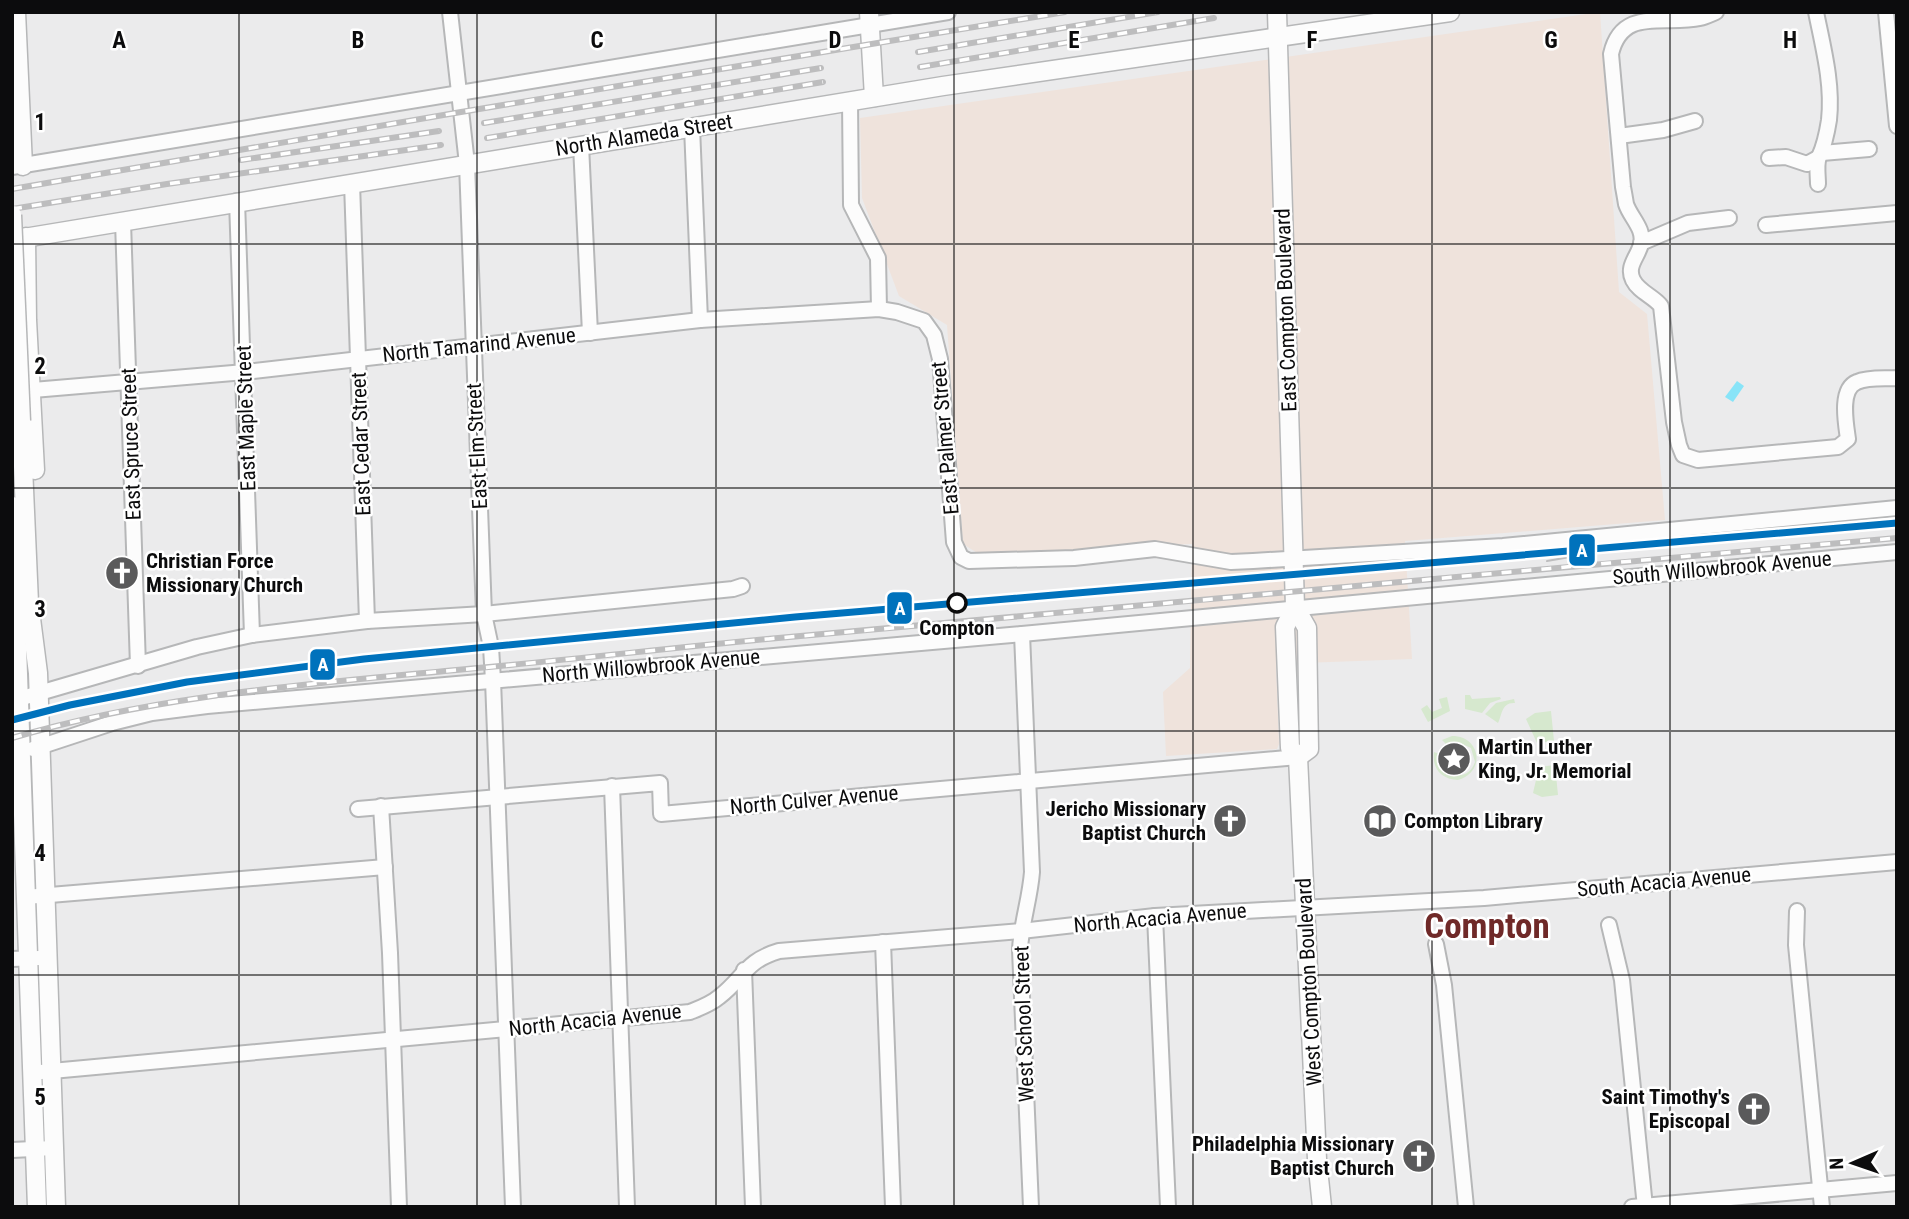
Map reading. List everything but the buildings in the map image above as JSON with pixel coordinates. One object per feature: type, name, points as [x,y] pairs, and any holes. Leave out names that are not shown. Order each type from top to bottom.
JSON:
[{"type":"main road","points":[[16,12],[18,167]]},
{"type":"main road","name":"East Compton Boulevard","points":[[1276,12],[1296,607]]},
{"type":"main road","name":"North Alameda Street","points":[[19,239],[874,97],[1450,12]]},
{"type":"main road","points":[[869,19],[874,97]]},
{"type":"main road","points":[[12,215],[29,603],[38,673]]},
{"type":"main road","points":[[19,239],[33,390],[40,611],[38,694],[56,1207]]},
{"type":"main road","points":[[12,506],[16,694],[26,898],[20,959],[32,1073],[37,1207]]},
{"type":"main road","name":"West Compton Boulevard","points":[[1296,607],[1307,628],[1309,749],[1298,757],[1317,1159],[1322,1207]]},
{"type":"main road","points":[[12,654],[16,694]]},
{"type":"street","name":"East Elm Street","points":[[450,12],[467,164],[484,614],[491,647],[493,680],[513,1207]]},
{"type":"street","points":[[18,167],[869,19],[948,12]]},
{"type":"street","points":[[1716,12],[1700,18],[1630,25],[1620,31],[1613,42],[1611,54],[1626,204],[1640,229],[1641,243],[1630,266],[1631,278],[1661,306],[1674,422],[1683,455],[1698,460],[1838,447],[1848,439],[1845,407],[1849,389],[1857,382],[1897,378]]},
{"type":"street","points":[[1816,12],[1826,59],[1829,102],[1829,120],[1820,155],[1818,184]]},
{"type":"street","points":[[1886,12],[1897,127]]},
{"type":"street","points":[[850,101],[851,205],[878,258],[879,309]]},
{"type":"street","points":[[1619,136],[1663,130],[1695,121]]},
{"type":"street","points":[[692,127],[700,320]]},
{"type":"street","points":[[581,145],[590,333]]},
{"type":"street","points":[[1769,158],[1786,157],[1807,164],[1820,155],[1869,149]]},
{"type":"street","name":"East Cedar Street","points":[[352,183],[367,621]]},
{"type":"street","name":"East Maple Street","points":[[237,201],[252,635]]},
{"type":"street","points":[[1766,225],[1897,213]]},
{"type":"street","points":[[1641,243],[1688,223],[1729,218]]},
{"type":"street","name":"East Spruce Street","points":[[123,222],[138,666]]},
{"type":"street","name":"North Tamarind Avenue","points":[[33,390],[245,372],[700,320],[879,309],[910,315],[924,321]]},
{"type":"street","name":"East Palmer Street","points":[[924,321],[934,335],[940,359],[954,542],[961,557],[969,561],[1074,558],[1155,549],[1231,562],[1293,559]]},
{"type":"street","name":"South Willowbrook Avenue","points":[[1293,559],[1503,546],[1897,508]]},
{"type":"street","name":"South Willowbrook Avenue","points":[[1296,607],[1897,552]]},
{"type":"street","points":[[16,694],[38,694],[252,635],[367,621],[484,614],[733,589],[741,586]]},
{"type":"street","name":"North Willowbrook Avenue","points":[[18,748],[40,738],[152,713],[1296,607]]},
{"type":"street","name":"West School Street","points":[[1022,634],[1032,872],[1030,898],[1021,931],[1031,1207]]},
{"type":"street","name":"North Culver Avenue","points":[[358,808],[660,783],[661,814],[1298,757]]},
{"type":"street","points":[[612,786],[627,1207]]},
{"type":"street","points":[[381,806],[394,1040],[399,1207]]},
{"type":"street","name":"South Acacia Avenue","points":[[1306,908],[1484,898],[1897,862]]},
{"type":"street","points":[[26,898],[385,867]]},
{"type":"street","name":"North Acacia Avenue","points":[[32,1073],[690,1012],[718,998],[761,956],[779,951],[1021,931],[1155,916],[1306,908]]},
{"type":"street","points":[[1797,911],[1796,945],[1822,1207]]},
{"type":"street","points":[[1155,916],[1168,1207]]},
{"type":"street","points":[[1609,925],[1622,980],[1641,1206],[1897,1183]]},
{"type":"street","points":[[883,942],[893,1207]]},
{"type":"street","points":[[1436,944],[1444,985],[1466,1207]]},
{"type":"street","points":[[20,959],[47,957]]},
{"type":"street","points":[[744,970],[753,1207]]},
{"type":"street","points":[[12,1150],[54,1148]]},
{"type":"shaded area","points":[[1600,12],[1619,292],[1647,314],[1665,520],[1405,541],[1412,659],[1276,664],[1277,749],[1166,756],[1163,692],[1190,668],[1192,544],[979,554],[963,544],[947,325],[899,296],[862,198],[860,118]]},
{"type":"green space","points":[[1465,695],[1470,695],[1472,699],[1501,699],[1490,703],[1482,713],[1465,709]]},
{"type":"green space","points":[[1447,697],[1450,711],[1428,722],[1421,709],[1427,705],[1432,712],[1442,708],[1439,699]]},
{"type":"green space","points":[[1514,699],[1515,703],[1505,707],[1498,723],[1485,714],[1496,703]]},
{"type":"green space","points":[[1551,711],[1554,741],[1537,743],[1526,719],[1535,713]]},
{"type":"green space","points":[[1452,736],[1469,742],[1476,755],[1476,763],[1473,770],[1458,780],[1442,775],[1436,768],[1434,758],[1434,752],[1442,755],[1446,770],[1455,775],[1463,775],[1470,770],[1475,762],[1471,748],[1458,742],[1448,746],[1442,740]]},
{"type":"green space","points":[[1555,765],[1558,795],[1542,797],[1533,793],[1539,767]]},
{"type":"water","points":[[1737,381],[1744,386],[1733,402],[1725,397]]},
{"type":"tram line","points":[[1547,561],[1622,548]]},
{"type":"railway","points":[[12,189],[1065,12]]},
{"type":"railway","points":[[918,52],[1158,12]]},
{"type":"railway","points":[[920,67],[1214,18]]},
{"type":"railway","points":[[484,123],[821,68]]},
{"type":"railway","points":[[487,138],[823,82]]},
{"type":"railway","points":[[241,160],[439,131]]},
{"type":"railway","points":[[12,209],[441,145]]},
{"type":"railway","points":[[12,738],[173,702],[335,681],[767,639],[1897,538]]},
{"type":"transit line","name":"A","points":[[12,720],[70,705],[187,682],[364,659],[795,617],[1897,523]]},
{"type":"place","name":"Christian Force Missionary Church","points":[[122,573]]},
{"type":"place","name":"Compton","points":[[957,603]]},
{"type":"place","name":"Martin Luther King, Jr. Memorial","points":[[1454,759]]},
{"type":"place","name":"Jericho Missionary Baptist Church","points":[[1230,821]]},
{"type":"place","name":"Compton Library","points":[[1380,821]]},
{"type":"place","name":"Saint Timothy's Episcopal","points":[[1754,1109]]},
{"type":"place","name":"Philadelphia Missionary Baptist Church","points":[[1419,1156]]},
{"type":"district","name":"Compton","points":[[1487,926]]}]
